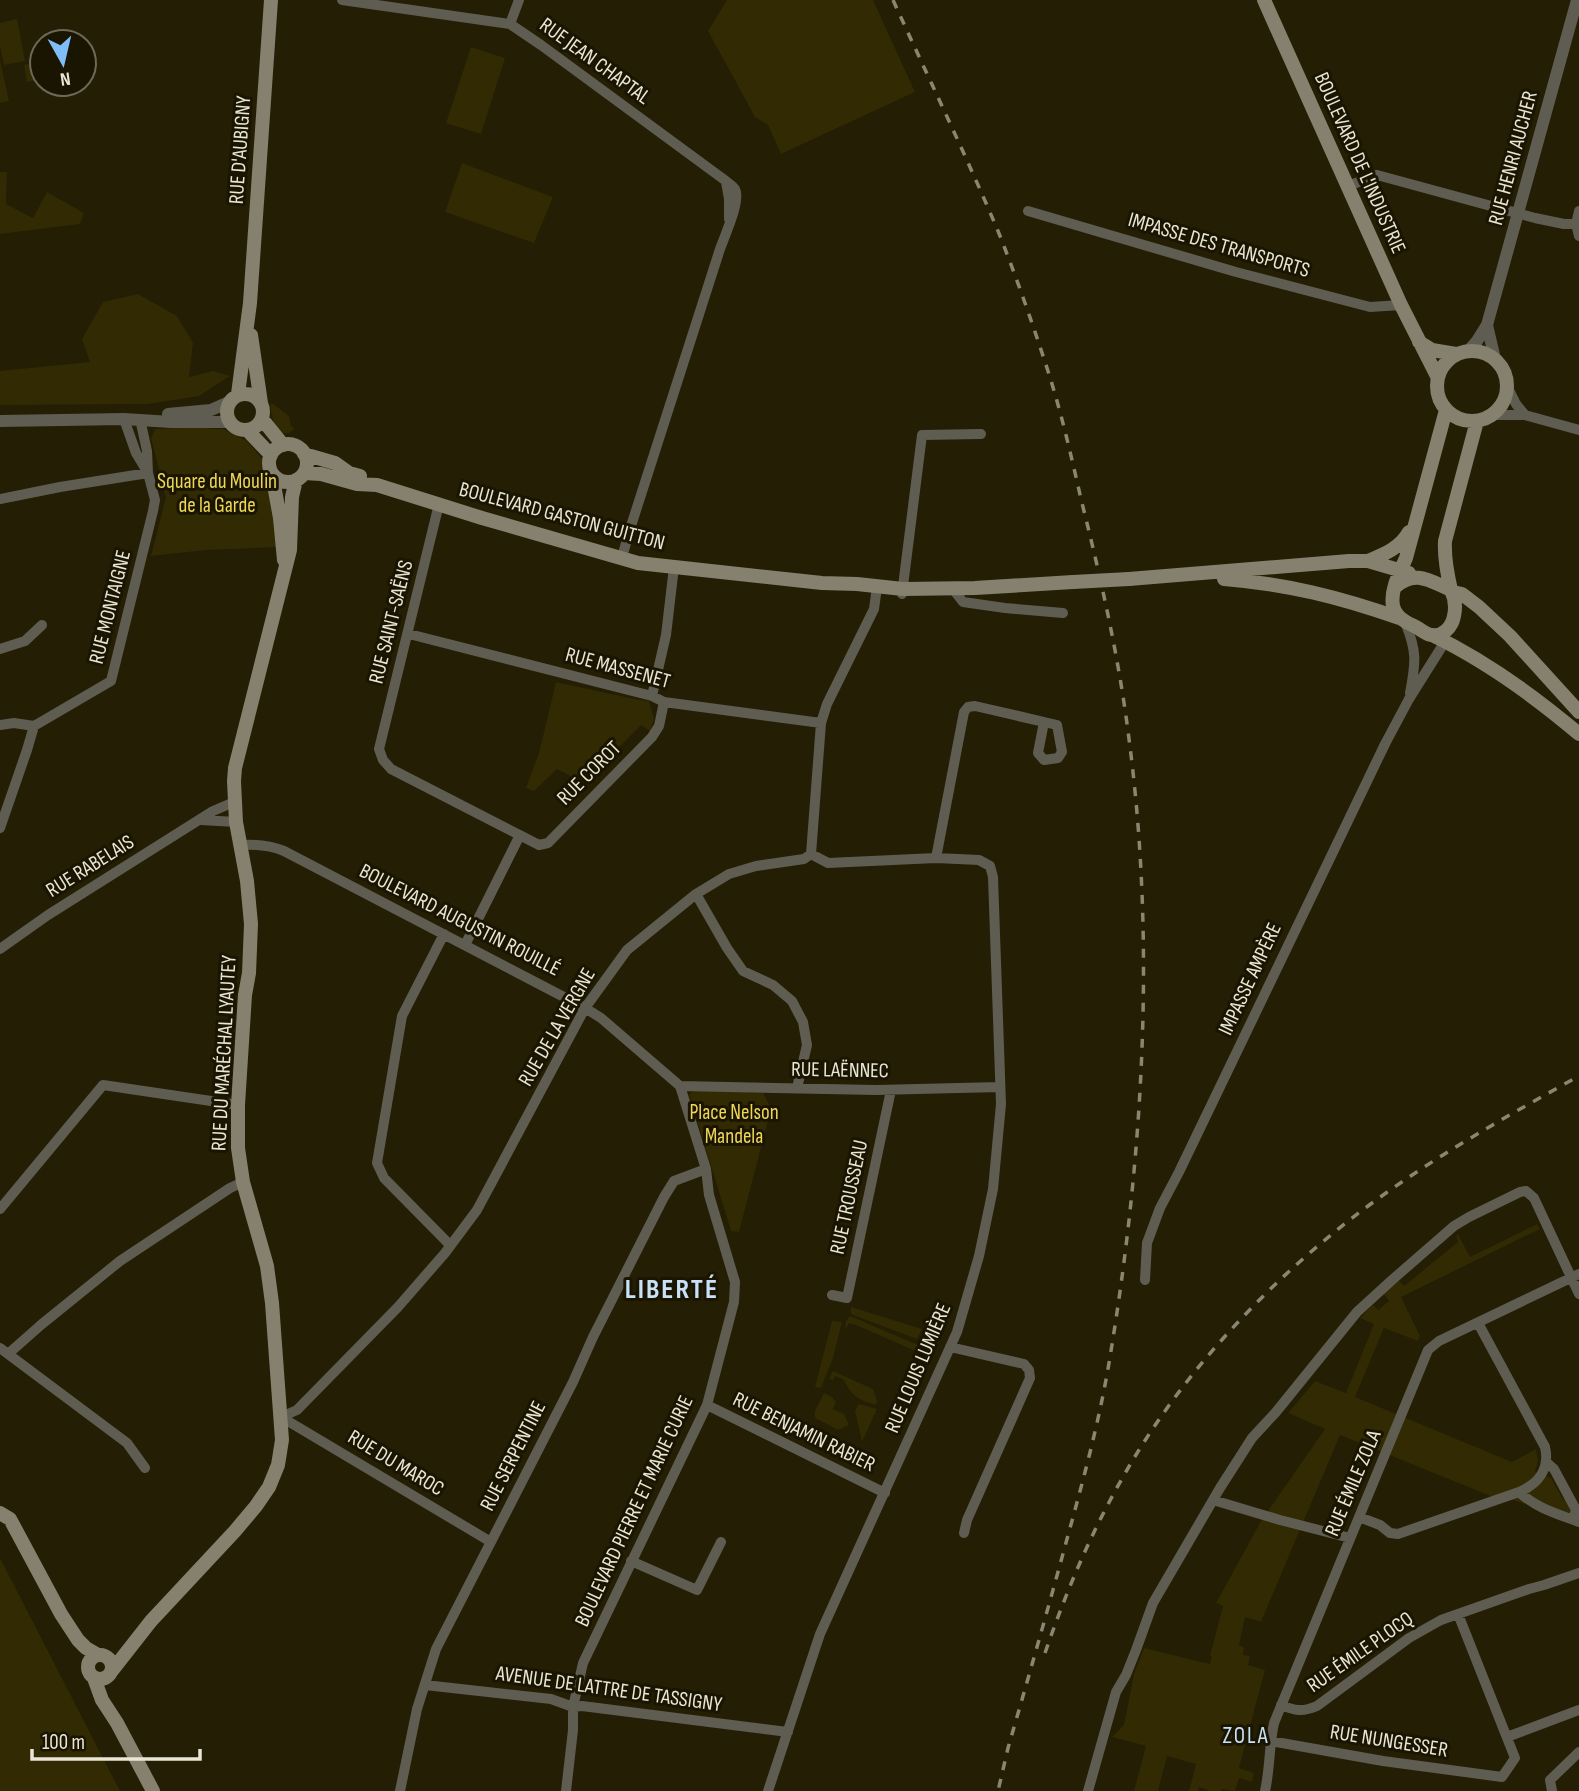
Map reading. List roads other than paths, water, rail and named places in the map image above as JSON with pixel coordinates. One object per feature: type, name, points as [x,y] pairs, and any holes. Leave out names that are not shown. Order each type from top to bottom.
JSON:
[{"type":"main road","name":"RUE D'AUBIGNY","points":[[233,398],[250,303],[271,0]]},
{"type":"main road","name":"BOULEVARD DE L'INDUSTRIE","points":[[1264,0],[1401,305],[1438,378]]},
{"type":"main road","name":"RUE D'AUBIGNY","points":[[250,303],[261,403]]},
{"type":"main road","points":[[1419,342],[1432,350],[1462,353],[1478,351],[1495,359],[1502,367],[1507,377],[1505,399],[1492,415],[1477,421],[1465,421],[1446,410],[1437,389],[1442,368],[1448,360],[1462,353]]},
{"type":"main road","points":[[251,394],[261,403],[262,419],[256,426],[247,430],[238,429],[229,422],[226,415],[233,398],[251,394]]},
{"type":"main road","points":[[1402,620],[1394,608],[1393,596],[1446,410]]},
{"type":"main road","points":[[262,419],[283,445]]},
{"type":"main road","points":[[1441,635],[1454,620],[1456,606],[1446,571],[1445,541],[1477,421]]},
{"type":"main road","points":[[247,430],[271,455]]},
{"type":"main road","points":[[283,445],[295,446],[304,454],[306,464],[300,477],[286,482],[272,474],[269,465],[274,450],[283,445]]},
{"type":"main road","name":"BOULEVARD GASTON GUITTON","points":[[304,454],[335,463],[349,473],[377,485]]},
{"type":"main road","name":"RUE DU MARÉCHAL LYAUTEY","points":[[272,474],[285,570]]},
{"type":"main road","name":"BOULEVARD GASTON GUITTON","points":[[300,477],[321,474],[357,484],[377,485],[638,562],[922,596],[956,593],[975,588]]},
{"type":"main road","name":"RUE DU MARÉCHAL LYAUTEY","points":[[151,1621],[121,1647],[91,1658],[100,1674],[151,1621],[235,1531],[256,1506],[278,1465],[282,1440],[267,1266],[243,1182],[238,1149],[238,1105],[251,924],[234,802],[235,768],[292,542],[292,497],[300,477]]},
{"type":"main road","points":[[1368,561],[1393,550],[1404,541],[1415,521]]},
{"type":"main road","points":[[1180,575],[1368,561],[1423,577],[1462,594],[1479,607],[1510,636],[1579,712]]},
{"type":"main road","name":"BOULEVARD GASTON GUITTON","points":[[902,592],[1180,575]]},
{"type":"main road","points":[[1180,575],[1280,584],[1338,598],[1441,635],[1503,674],[1579,734]]},
{"type":"main road","points":[[1395,587],[1408,579],[1423,577]]},
{"type":"main road","points":[[0,1513],[10,1520],[61,1615],[78,1640],[86,1648],[110,1661],[100,1674]]},
{"type":"main road","points":[[61,1615],[72,1644],[100,1674],[102,1700],[153,1791]]},
{"type":"street","name":"RUE JEAN CHAPTAL","points":[[342,0],[510,24],[726,181],[729,222],[622,557]]},
{"type":"street","points":[[510,24],[520,0]]},
{"type":"street","name":"RUE HENRI AUCHER","points":[[1462,353],[1477,341],[1487,325],[1577,0]]},
{"type":"street","points":[[1348,186],[1377,175],[1518,214],[1576,224]]},
{"type":"street","name":"IMPASSE DES TRANSPORTS","points":[[1028,211],[1236,272],[1370,307],[1401,305]]},
{"type":"street","points":[[1579,211],[1576,224],[1579,236]]},
{"type":"street","name":"RUE HENRI AUCHER","points":[[1487,325],[1495,359]]},
{"type":"street","points":[[1508,388],[1525,415]]},
{"type":"street","points":[[143,419],[211,410],[233,398]]},
{"type":"street","points":[[1492,415],[1525,415],[1579,430]]},
{"type":"street","name":"RUE MONTAIGNE","points":[[124,419],[136,453],[148,472]]},
{"type":"street","points":[[0,421],[143,419],[229,422]]},
{"type":"street","name":"RUE MONTAIGNE","points":[[34,726],[111,681],[155,500],[148,472],[143,419]]},
{"type":"street","points":[[902,592],[922,435],[981,434]]},
{"type":"street","points":[[0,499],[148,472]]},
{"type":"street","name":"RUE SAINT-SAËNS","points":[[439,504],[379,749],[383,760],[391,769],[520,835]]},
{"type":"street","points":[[652,696],[666,635],[674,567]]},
{"type":"street","points":[[811,854],[821,723],[827,704],[874,609],[877,589]]},
{"type":"street","points":[[956,593],[963,602],[1063,613]]},
{"type":"street","name":"IMPASSE AMPÈRE","points":[[1402,620],[1413,641],[1415,659],[1409,699]]},
{"type":"street","points":[[0,649],[25,641],[42,625]]},
{"type":"street","name":"RUE MASSENET","points":[[409,634],[652,696],[664,702],[821,723]]},
{"type":"street","name":"IMPASSE AMPÈRE","points":[[1145,1280],[1147,1243],[1160,1208],[1180,1172],[1385,744],[1441,635]]},
{"type":"street","name":"RUE COROT","points":[[520,835],[539,845],[548,843],[652,737],[659,726],[664,702]]},
{"type":"street","points":[[936,859],[964,712],[968,707],[975,706],[1044,722]]},
{"type":"street","points":[[0,726],[13,723],[34,726],[0,828]]},
{"type":"street","name":"RUE RABELAIS","points":[[0,949],[48,915],[213,811],[234,802]]},
{"type":"street","points":[[201,820],[236,822]]},
{"type":"street","points":[[465,945],[520,835]]},
{"type":"street","name":"BOULEVARD AUGUSTIN ROUILLÉ","points":[[240,845],[271,846],[284,851],[586,1008],[680,1086]]},
{"type":"street","name":"RUE DE LA VERGNE","points":[[281,1417],[297,1410],[398,1307],[450,1245],[477,1210],[586,1008],[627,950],[696,894],[729,874],[757,866],[804,859],[811,854],[828,863],[979,860]]},
{"type":"street","name":"RUE LOUIS LUMIÈRE","points":[[768,1791],[821,1634],[957,1332],[979,1256],[993,1189],[1001,1104],[993,877],[990,866],[979,860]]},
{"type":"street","points":[[696,894],[743,971],[773,985],[792,1001],[803,1022],[807,1045],[797,1088]]},
{"type":"street","points":[[444,934],[402,1016],[377,1163],[384,1178],[450,1245]]},
{"type":"street","points":[[0,1209],[103,1085],[238,1105]]},
{"type":"street","name":"RUE LAËNNEC","points":[[680,1086],[891,1090],[1000,1087]]},
{"type":"street","name":"BOULEVARD PIERRE ET MARIE CURIE","points":[[566,1791],[573,1707],[583,1663],[707,1405],[734,1302],[735,1282],[709,1195],[706,1169],[680,1086]]},
{"type":"street","name":"RUE TROUSSEAU","points":[[832,1295],[846,1298],[891,1090]]},
{"type":"street","name":"RUE SERPENTINE","points":[[400,1791],[417,1709],[436,1649],[664,1197],[674,1181],[706,1169]]},
{"type":"street","points":[[145,1468],[127,1443],[4,1351],[120,1261],[243,1182]]},
{"type":"street","points":[[1088,1791],[1115,1692],[1126,1675],[1153,1603],[1252,1438],[1357,1312],[1454,1226],[1526,1191],[1531,1194],[1575,1275],[1579,1294]]},
{"type":"street","name":"RUE ÉMILE ZOLA","points":[[1265,1791],[1274,1723],[1429,1350],[1439,1341],[1575,1275]]},
{"type":"street","points":[[1359,1517],[1380,1525],[1390,1533],[1398,1534],[1519,1492],[1536,1483],[1543,1473],[1546,1462],[1545,1447],[1478,1323]]},
{"type":"street","points":[[950,1347],[1024,1364],[1029,1370],[1030,1378],[967,1520],[964,1533]]},
{"type":"street","name":"RUE BENJAMIN RABIER","points":[[707,1405],[885,1493]]},
{"type":"street","name":"RUE DU MAROC","points":[[281,1417],[491,1542]]},
{"type":"street","points":[[1519,1492],[1537,1505],[1576,1521],[1576,1510],[1554,1469],[1546,1462]]},
{"type":"street","points":[[1213,1500],[1350,1538]]},
{"type":"street","points":[[631,1561],[697,1590],[721,1542]]},
{"type":"street","name":"RUE ÉMILE PLOCQ","points":[[1281,1705],[1295,1711],[1306,1711],[1317,1706],[1409,1638],[1441,1620],[1579,1573]]},
{"type":"street","points":[[1458,1614],[1507,1737],[1579,1710]]},
{"type":"street","name":"AVENUE DE LATTRE DE TASSIGNY","points":[[425,1685],[551,1699],[573,1707],[788,1732]]},
{"type":"street","name":"RUE NUNGESSER","points":[[1270,1741],[1383,1761],[1502,1777],[1515,1758],[1507,1737]]},
{"type":"street","points":[[1552,1791],[1550,1780],[1579,1752]]},
{"type":"railway","points":[[893,0],[998,231],[1030,316],[1057,400],[1102,589],[1120,679],[1137,816],[1142,894],[1144,973],[1137,1130],[1121,1286],[1109,1363],[1085,1473],[998,1791]]},
{"type":"railway","points":[[1045,1653],[1082,1559],[1127,1470],[1176,1396],[1234,1326],[1299,1262],[1368,1206],[1445,1154],[1579,1076]]},
{"type":"district","name":"LIBERTÉ","points":[[672,1289]]},
{"type":"district","name":"ZOLA","points":[[1246,1736]]},
{"type":"park label","name":"Square du Moulin de la Garde","points":[[217,493]]},
{"type":"park label","name":"Place Nelson Mandela","points":[[734,1124]]}]
